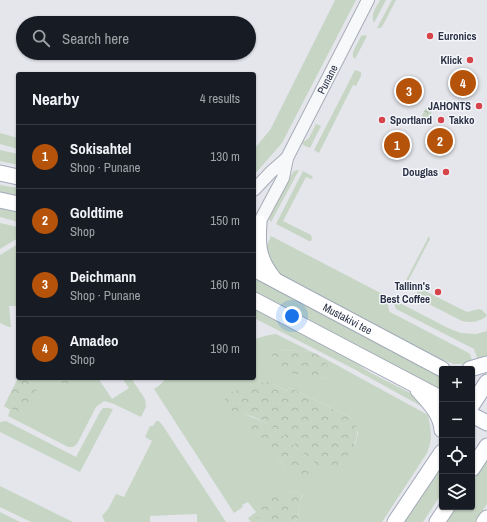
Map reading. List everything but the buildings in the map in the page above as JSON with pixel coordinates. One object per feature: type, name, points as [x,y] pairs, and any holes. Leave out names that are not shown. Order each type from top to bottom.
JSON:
[{"type":"main road","points":[[0,173],[16,177]]},
{"type":"main road","points":[[0,200],[16,204]]},
{"type":"main road","points":[[256,227],[259,249],[264,265],[274,280]]},
{"type":"main road","name":"Mustakivi tee","points":[[256,270],[439,366]]},
{"type":"main road","points":[[256,301],[439,397]]},
{"type":"main road","points":[[475,368],[487,364]]},
{"type":"main road","points":[[409,381],[427,400],[439,417]]},
{"type":"main road","points":[[474,402],[482,388]]},
{"type":"main road","points":[[475,464],[487,446]]},
{"type":"main road","points":[[395,522],[439,456]]},
{"type":"main road","points":[[437,522],[445,510]]},
{"type":"main road","points":[[484,522],[487,518]]},
{"type":"street","name":"Punane","points":[[256,227],[283,178],[287,158],[368,0]]},
{"type":"street","name":"Punane","points":[[256,188],[287,158]]},
{"type":"green space","points":[[335,0],[356,0],[282,143],[256,173],[256,147],[270,130]]},
{"type":"green space","points":[[380,0],[386,0],[374,23],[373,14]]},
{"type":"green space","points":[[392,0],[396,0],[382,27],[377,28]]},
{"type":"green space","points":[[361,36],[367,36],[355,59],[353,57],[353,52]]},
{"type":"green space","points":[[355,70],[361,72],[361,76],[356,86],[353,85],[319,153],[314,150]]},
{"type":"green space","points":[[426,108],[432,112],[425,125],[419,121]]},
{"type":"green space","points":[[316,124],[321,126],[310,148],[303,145],[303,142],[309,138]]},
{"type":"green space","points":[[0,133],[16,137],[16,148],[0,144]]},
{"type":"green space","points":[[0,150],[16,154],[16,165],[0,161]]},
{"type":"green space","points":[[299,170],[271,222],[269,219],[270,217],[293,172]]},
{"type":"green space","points":[[303,171],[313,178],[311,179],[306,177],[283,221],[311,235],[311,241],[276,224]]},
{"type":"green space","points":[[0,185],[16,188],[16,196],[0,192]]},
{"type":"green space","points":[[0,207],[16,212],[16,221],[0,217]]},
{"type":"green space","points":[[0,223],[16,227],[16,239],[0,249]]},
{"type":"green space","points":[[271,236],[390,298],[388,308],[390,312],[467,352],[470,354],[473,364],[454,364],[436,358],[276,272],[265,250]]},
{"type":"green space","points":[[429,236],[430,239],[406,285],[402,288]]},
{"type":"green space","points":[[16,245],[16,306],[9,306],[11,327],[0,323],[0,255]]},
{"type":"green space","points":[[256,277],[439,375],[439,389],[256,294]]},
{"type":"green space","points":[[424,282],[426,284],[423,290],[467,312],[479,309],[482,310],[487,315],[486,317],[474,322],[462,321],[421,300],[418,297],[417,292]]},
{"type":"green space","points":[[396,301],[448,328],[461,333],[476,334],[487,331],[487,360],[479,363],[474,349],[396,309],[394,304]]},
{"type":"green space","points":[[256,307],[338,350],[369,372],[416,396],[432,412],[352,368],[256,319]]},
{"type":"green space","points":[[276,334],[312,352],[276,349],[321,380],[329,377],[329,367],[322,357],[428,415],[431,434],[427,453],[382,522],[294,522],[298,518],[300,502],[303,494],[298,492],[270,496],[257,516],[258,522],[251,522],[248,518],[256,512],[248,502],[242,505],[243,507],[234,513],[154,389],[164,380],[256,380],[256,338]],"holes":[[[273,384],[287,391],[289,387],[351,418],[358,433],[356,442],[339,465],[269,424],[244,414]],[[295,447],[316,472],[285,469],[276,454]]]},
{"type":"green space","points":[[276,349],[312,352],[322,357],[329,367],[329,377],[321,380],[291,373],[278,366],[272,355]]},
{"type":"green space","points":[[17,380],[99,380],[112,399],[129,388],[123,380],[132,380],[145,399],[146,407],[141,417],[114,404],[104,401],[96,407],[77,444],[73,447],[68,447],[8,416],[10,410],[4,406]]},
{"type":"green space","points":[[18,380],[43,380],[36,386],[37,401],[23,414],[10,408],[8,398]]},
{"type":"green space","points":[[55,380],[78,380],[77,384],[62,383]]},
{"type":"green space","points":[[268,382],[287,391],[289,387],[351,418],[355,425],[357,437],[349,453],[341,463],[331,469],[318,466],[279,430],[254,417],[244,414],[231,415],[227,412],[224,407],[224,403],[229,393],[260,383]]},
{"type":"green space","points":[[103,408],[113,409],[80,472],[0,432],[0,422],[6,421],[76,457]]},
{"type":"green space","points":[[257,420],[276,430],[295,447],[317,472],[316,475],[307,480],[285,469],[276,454],[261,448],[251,434],[247,425]]},
{"type":"green space","points":[[156,421],[159,421],[163,426],[226,522],[197,522],[197,514],[150,516],[150,522],[105,522],[102,516],[108,509],[116,494],[124,497],[152,441],[145,437],[150,426],[153,426]]},
{"type":"green space","points":[[487,460],[487,504],[475,522],[447,522],[454,510],[475,510],[475,478]]},
{"type":"green space","points":[[439,464],[439,498],[423,522],[400,522]]},
{"type":"green space","points":[[0,486],[73,522],[31,522],[0,507]]},
{"type":"green space","points":[[298,492],[303,493],[298,518],[294,522],[258,522],[257,516],[270,495]]},
{"type":"green space","points":[[0,512],[20,522],[0,522]]},
{"type":"place","name":"Euronics","points":[[430,36]]},
{"type":"place","name":"Klick","points":[[470,60]]},
{"type":"place","name":"Amadeo","points":[[463,83]]},
{"type":"place","name":"Deichmann","points":[[409,91]]},
{"type":"place","name":"JAHONTS","points":[[479,106]]},
{"type":"place","name":"Sportland","points":[[382,120]]},
{"type":"place","name":"Takko","points":[[441,120]]},
{"type":"place","name":"Goldtime","points":[[440,141]]},
{"type":"place","name":"Sokisahtel","points":[[397,145]]},
{"type":"place","name":"Douglas","points":[[446,172]]},
{"type":"place","name":"Tallinn's Best Coffee","points":[[438,292]]}]
